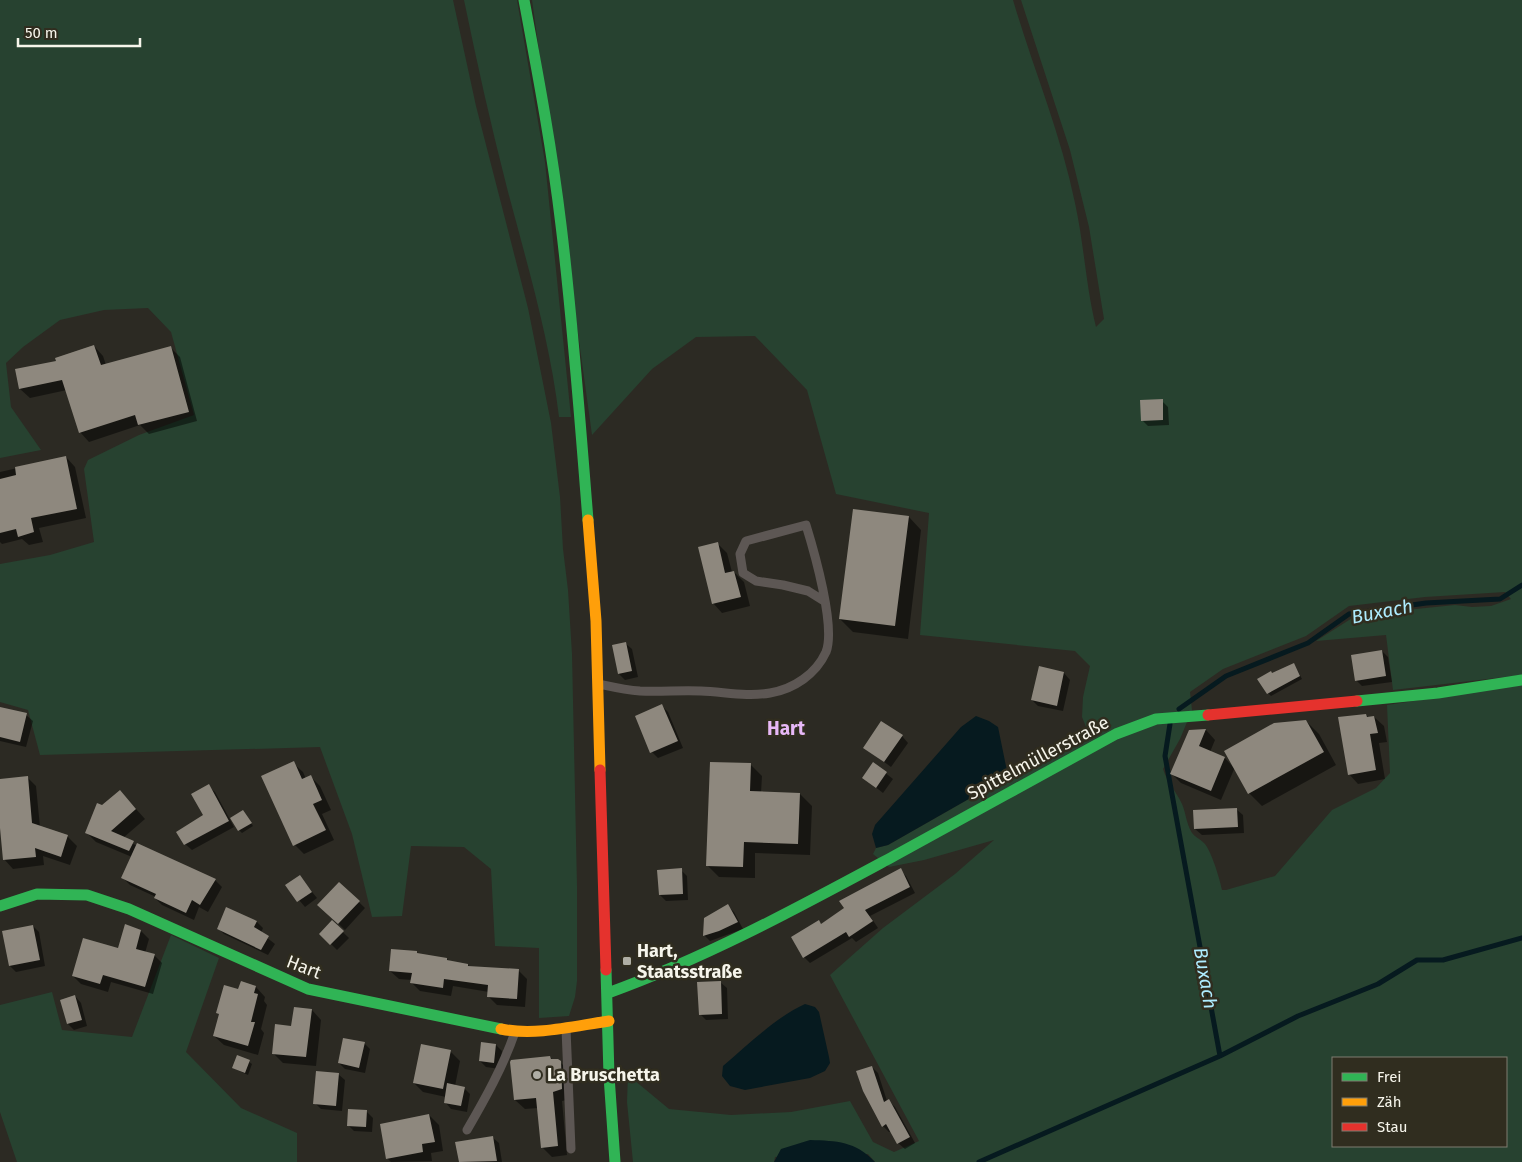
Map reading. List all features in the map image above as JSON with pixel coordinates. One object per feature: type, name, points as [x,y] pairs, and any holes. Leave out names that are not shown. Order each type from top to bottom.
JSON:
[{"type":"street","points":[[524,0],[546,120],[561,225],[579,404],[598,684],[609,1020],[609,1076],[615,1162]]},
{"type":"street","name":"Spittelmüllerstraße","points":[[608,993],[638,982],[737,938],[800,907],[1116,734],[1156,719],[1438,693],[1522,680]]},
{"type":"street","name":"Hart","points":[[0,906],[36,894],[86,895],[129,909],[308,989],[515,1032],[609,1020]]},
{"type":"lane","points":[[598,684],[642,691],[702,691],[748,695],[772,693],[798,684],[814,670],[826,650],[829,628],[817,560],[806,525],[746,541],[740,554],[743,573],[756,581],[808,591],[824,602]]},
{"type":"lane","points":[[566,1027],[571,1149]]},
{"type":"lane","points":[[467,1130],[490,1090],[515,1032]]},
{"type":"green space","points":[[0,0],[453,0],[476,106],[528,308],[551,423],[560,497],[572,654],[577,886],[577,981],[575,997],[569,1016],[539,1018],[539,948],[495,946],[491,869],[464,847],[411,846],[402,916],[372,917],[352,834],[320,747],[40,755],[28,710],[0,702],[0,564],[50,555],[94,542],[84,469],[88,460],[139,435],[194,415],[171,332],[148,308],[104,310],[60,320],[23,347],[6,363],[11,407],[41,450],[0,458]]},
{"type":"green space","points":[[464,0],[517,0],[545,162],[571,417],[559,417],[544,331],[495,141]]},
{"type":"green space","points":[[532,0],[1013,0],[1055,126],[1069,177],[1078,218],[1096,327],[1104,319],[1089,227],[1070,150],[1021,0],[1522,0],[1522,675],[1393,690],[1386,635],[1316,641],[1357,615],[1455,605],[1472,607],[1491,606],[1511,599],[1505,592],[1425,597],[1349,606],[1306,636],[1223,669],[1190,692],[1192,710],[1180,739],[1163,769],[1182,804],[1190,829],[1207,847],[1215,865],[1222,890],[1226,890],[1275,876],[1332,810],[1376,788],[1390,773],[1387,705],[1522,685],[1522,1162],[875,1162],[868,1154],[775,1157],[774,1162],[633,1162],[627,1102],[628,1075],[669,1109],[731,1115],[791,1112],[850,1101],[873,1142],[894,1152],[919,1141],[830,975],[883,928],[955,874],[994,840],[924,860],[889,867],[873,854],[876,848],[888,845],[1006,776],[1042,763],[1091,739],[1082,717],[1083,697],[1090,666],[1075,651],[920,635],[929,513],[836,494],[807,390],[755,336],[696,337],[652,369],[592,435]]},
{"type":"green space","points":[[171,935],[219,958],[186,1052],[241,1108],[297,1133],[297,1162],[17,1162],[0,1112],[0,1005],[52,992],[62,1030],[132,1037]]},
{"type":"water","points":[[976,716],[998,727],[1007,771],[1002,780],[888,845],[876,848],[872,834],[875,825],[961,727]]},
{"type":"water","points":[[805,1004],[815,1007],[819,1012],[830,1063],[825,1071],[810,1078],[745,1090],[730,1086],[722,1076],[723,1066],[783,1016]]},
{"type":"water","points":[[810,1140],[837,1142],[853,1146],[868,1155],[875,1162],[774,1162],[781,1149]]},
{"type":"building","points":[[94,345],[101,365],[171,346],[189,412],[138,425],[135,415],[79,433],[62,380],[19,389],[15,369],[56,361],[55,358]]},
{"type":"building","points":[[1163,399],[1163,420],[1141,421],[1140,400]]},
{"type":"building","points":[[66,456],[77,509],[31,518],[34,532],[18,537],[16,529],[0,533],[0,479],[16,475],[15,467]]},
{"type":"building","points":[[853,509],[909,516],[895,626],[839,619]]},
{"type":"building","points":[[718,542],[725,573],[734,571],[741,597],[712,604],[698,547]]},
{"type":"building","points":[[626,642],[632,671],[618,674],[612,645]]},
{"type":"building","points":[[1382,650],[1386,676],[1355,681],[1351,655]]},
{"type":"building","points":[[1294,663],[1300,676],[1267,694],[1257,679],[1271,671],[1272,673]]},
{"type":"building","points":[[1039,666],[1064,672],[1057,706],[1031,700]]},
{"type":"building","points":[[662,704],[678,741],[650,753],[635,716]]},
{"type":"building","points":[[0,707],[27,713],[20,742],[0,737]]},
{"type":"building","points":[[1366,714],[1367,717],[1374,716],[1378,733],[1370,734],[1376,770],[1348,775],[1338,717]]},
{"type":"building","points":[[1306,720],[1324,752],[1248,794],[1224,751],[1274,723]]},
{"type":"building","points":[[881,721],[903,735],[884,762],[863,748]]},
{"type":"building","points":[[1206,729],[1199,746],[1225,757],[1211,791],[1170,774],[1189,730]]},
{"type":"building","points":[[294,761],[302,779],[311,775],[322,800],[313,804],[326,830],[293,846],[261,776]]},
{"type":"building","points":[[710,762],[751,763],[750,791],[800,793],[798,844],[744,842],[743,867],[706,866]]},
{"type":"building","points":[[873,762],[887,772],[876,788],[862,778]]},
{"type":"building","points":[[28,776],[32,823],[68,835],[61,857],[35,848],[36,857],[3,860],[0,828],[0,779]]},
{"type":"building","points":[[209,784],[229,821],[184,845],[176,832],[203,815],[191,794]]},
{"type":"building","points":[[120,790],[136,809],[111,831],[134,841],[129,851],[85,833],[97,803],[102,805]]},
{"type":"building","points":[[1237,808],[1238,827],[1194,829],[1193,810]]},
{"type":"building","points":[[243,810],[252,823],[238,831],[230,818]]},
{"type":"building","points":[[137,843],[216,879],[200,905],[192,900],[186,913],[154,898],[156,894],[121,878]]},
{"type":"building","points":[[682,868],[683,894],[659,895],[657,870]]},
{"type":"building","points":[[901,868],[910,887],[865,910],[873,921],[849,937],[846,932],[803,958],[791,937],[819,920],[821,924],[844,908],[839,901]]},
{"type":"building","points":[[300,875],[312,892],[297,902],[285,885]]},
{"type":"building","points":[[339,882],[360,901],[338,924],[317,905]]},
{"type":"building","points":[[728,904],[738,922],[703,936],[704,918]]},
{"type":"building","points":[[226,907],[257,921],[254,927],[269,936],[261,950],[217,929]]},
{"type":"building","points":[[332,920],[344,931],[330,945],[319,934]]},
{"type":"building","points":[[125,924],[141,930],[136,949],[155,954],[145,987],[103,975],[100,984],[72,976],[83,938],[118,948]]},
{"type":"building","points":[[33,925],[40,960],[9,966],[2,931]]},
{"type":"building","points":[[391,949],[417,951],[417,953],[468,964],[468,966],[519,969],[517,999],[487,997],[488,985],[444,979],[443,988],[410,983],[412,973],[389,971]]},
{"type":"building","points":[[241,981],[256,986],[254,993],[258,994],[251,1022],[255,1022],[248,1046],[213,1036],[219,1014],[216,1013],[224,985],[238,989]]},
{"type":"building","points":[[721,981],[722,1014],[699,1015],[697,982]]},
{"type":"building","points":[[75,995],[82,1020],[67,1024],[60,1000]]},
{"type":"building","points":[[294,1007],[312,1009],[306,1057],[272,1054],[275,1024],[291,1026]]},
{"type":"building","points":[[343,1038],[365,1042],[359,1068],[338,1063]]},
{"type":"building","points":[[481,1042],[496,1044],[494,1063],[479,1061]]},
{"type":"building","points":[[421,1044],[451,1050],[443,1089],[413,1083]]},
{"type":"building","points":[[237,1055],[250,1060],[245,1073],[232,1068]]},
{"type":"building","points":[[550,1056],[551,1059],[561,1061],[562,1089],[553,1092],[558,1146],[541,1148],[536,1098],[514,1100],[510,1062],[511,1060]]},
{"type":"building","points":[[872,1066],[884,1102],[889,1099],[910,1137],[897,1144],[886,1124],[882,1127],[863,1091],[856,1071]]},
{"type":"building","points":[[316,1071],[339,1073],[336,1106],[313,1104]]},
{"type":"building","points":[[447,1083],[465,1087],[461,1106],[444,1103]]},
{"type":"building","points":[[348,1109],[367,1110],[366,1127],[347,1126]]},
{"type":"building","points":[[429,1114],[435,1142],[422,1144],[423,1152],[386,1159],[380,1124]]},
{"type":"building","points":[[493,1136],[497,1161],[459,1162],[455,1142]]},
{"type":"waterway","name":"Buxach","points":[[1179,709],[1226,676],[1308,643],[1349,614],[1426,603],[1500,599],[1522,585]]},
{"type":"waterway","name":"Buxach","points":[[1170,724],[1165,756],[1220,1056]]},
{"type":"waterway","name":"Buxach","points":[[979,1162],[1220,1056],[1298,1016],[1378,984],[1417,960],[1443,960],[1522,938]]},
{"type":"traffic: fast","points":[[524,0],[549,140],[561,225],[573,335],[588,520]]},
{"type":"traffic: fast","points":[[1357,701],[1438,693],[1522,680]]},
{"type":"traffic: fast","points":[[608,993],[718,947],[789,912],[1116,734],[1156,719],[1208,715]]},
{"type":"traffic: fast","points":[[0,906],[37,894],[87,895],[129,909],[308,989],[501,1029]]},
{"type":"traffic: fast","points":[[606,970],[609,1076],[615,1162]]},
{"type":"traffic: slow","points":[[588,520],[596,621],[600,770]]},
{"type":"traffic: slow","points":[[501,1029],[541,1031],[609,1021]]},
{"type":"traffic: jam","points":[[1208,715],[1357,701]]},
{"type":"traffic: jam","points":[[600,770],[606,970]]},
{"type":"place","name":"Hart, Staatsstraße","points":[[627,961]]},
{"type":"place","name":"La Bruschetta","points":[[537,1075]]},
{"type":"district","name":"Hart","points":[[786,728]]}]
